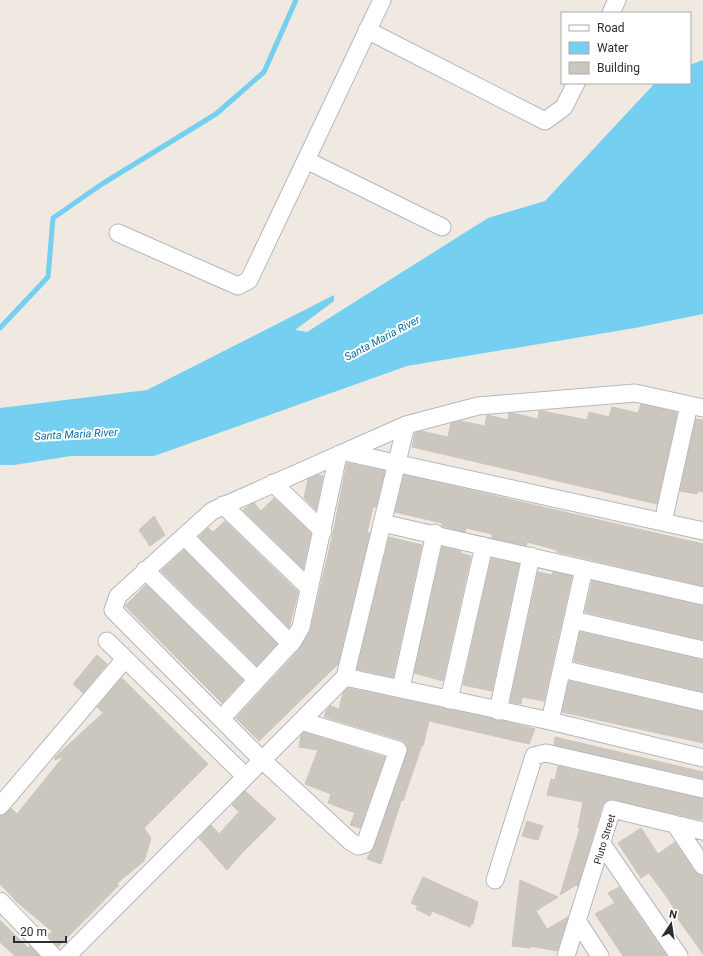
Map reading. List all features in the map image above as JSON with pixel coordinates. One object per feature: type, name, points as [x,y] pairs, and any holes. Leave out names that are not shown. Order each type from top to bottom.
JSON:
[{"type":"street","points":[[118,233],[238,286],[249,280],[382,0]]},
{"type":"street","points":[[611,12],[617,0]]},
{"type":"street","points":[[367,30],[545,121],[564,108],[576,84]]},
{"type":"street","points":[[306,160],[442,227]]},
{"type":"street","points":[[301,721],[398,750],[365,844],[358,846],[351,842],[261,760],[113,610],[118,596],[212,511],[406,425],[478,406],[635,393],[696,407],[663,522]]},
{"type":"street","points":[[67,956],[345,677],[382,523],[398,464],[406,425]]},
{"type":"street","points":[[342,454],[398,464],[703,531]]},
{"type":"street","points":[[221,719],[291,644],[301,627],[309,588],[342,454]]},
{"type":"street","points":[[274,483],[323,531]]},
{"type":"street","points":[[223,505],[309,588]]},
{"type":"street","points":[[382,523],[435,533],[484,546],[703,596]]},
{"type":"street","points":[[401,688],[435,533]]},
{"type":"street","points":[[184,536],[291,644]]},
{"type":"street","points":[[449,700],[484,546]]},
{"type":"street","points":[[498,711],[531,556]]},
{"type":"street","points":[[550,722],[584,569]]},
{"type":"street","points":[[145,570],[257,680]]},
{"type":"street","points":[[573,620],[703,650]]},
{"type":"street","points":[[107,641],[124,660],[245,776]]},
{"type":"street","points":[[0,806],[124,660]]},
{"type":"street","points":[[562,669],[703,702]]},
{"type":"street","points":[[345,677],[401,688],[703,758]]},
{"type":"street","points":[[495,880],[534,756],[546,753],[703,789]]},
{"type":"street","name":"Pluto Street","points":[[566,956],[578,922],[612,809],[703,831]]},
{"type":"street","points":[[675,824],[703,866]]},
{"type":"street","points":[[602,844],[679,956]]},
{"type":"street","points":[[0,901],[53,956]]},
{"type":"street","points":[[578,922],[600,956]]},
{"type":"water","name":"Santa Maria River","points":[[703,60],[703,314],[635,328],[407,366],[154,456],[71,456],[14,465],[0,465],[0,408],[147,390],[334,295],[334,301],[295,330],[307,332],[488,218],[545,201],[654,84],[691,84],[691,65]]},
{"type":"building","points":[[641,404],[676,412],[677,414],[657,504],[412,447],[415,433],[421,431],[448,437],[451,423],[460,421],[485,426],[487,415],[508,420],[509,413],[513,413],[538,419],[539,411],[542,411],[587,420],[589,412],[609,417],[612,407],[638,413]]},
{"type":"building","points":[[696,419],[703,420],[703,492],[698,491],[697,494],[680,491]]},
{"type":"building","points":[[347,463],[385,471],[376,507],[373,507],[367,533],[370,533],[338,664],[259,741],[236,718],[298,651],[310,632],[333,533]]},
{"type":"building","points":[[318,475],[323,476],[316,510],[304,498],[308,479]]},
{"type":"building","points":[[404,475],[703,544],[703,586],[557,552],[557,550],[527,542],[526,546],[492,538],[492,534],[466,528],[465,532],[442,526],[442,523],[395,512]]},
{"type":"building","points":[[274,498],[311,533],[303,569],[243,510],[254,503],[261,511]]},
{"type":"building","points":[[154,516],[165,535],[150,546],[139,530]]},
{"type":"building","points":[[225,521],[298,592],[289,628],[199,537],[208,528],[213,532]]},
{"type":"building","points":[[389,537],[422,545],[393,677],[357,669]]},
{"type":"building","points":[[442,547],[461,551],[460,553],[471,556],[443,681],[414,673]]},
{"type":"building","points":[[184,550],[277,644],[257,666],[161,571]]},
{"type":"building","points":[[491,558],[519,564],[492,691],[463,685]]},
{"type":"building","points":[[538,572],[552,575],[553,572],[572,576],[544,701],[522,697],[521,704],[510,702]]},
{"type":"building","points":[[592,581],[703,606],[703,640],[585,612]]},
{"type":"building","points":[[146,585],[243,680],[222,703],[125,606]]},
{"type":"building","points":[[580,632],[703,660],[703,692],[574,661]]},
{"type":"building","points":[[97,655],[107,664],[83,693],[73,684]]},
{"type":"building","points":[[122,678],[208,764],[144,828],[151,838],[144,861],[116,884],[119,885],[58,947],[47,935],[53,932],[17,902],[0,884],[0,816],[4,815],[11,808],[17,814],[64,756],[55,760],[55,757],[103,713],[97,707]]},
{"type":"building","points":[[569,681],[703,712],[703,743],[562,712]]},
{"type":"building","points":[[348,688],[535,729],[529,744],[429,721],[423,746],[422,745],[403,801],[402,798],[381,864],[367,859],[374,847],[408,748],[401,740],[324,717],[330,706],[339,709],[343,693]]},
{"type":"building","points":[[304,732],[385,757],[360,828],[350,825],[355,813],[328,803],[331,794],[305,784],[318,750],[299,747],[301,735]]},
{"type":"building","points":[[555,737],[703,772],[703,779],[554,745]]},
{"type":"building","points":[[558,766],[703,799],[702,820],[609,799],[602,806],[578,886],[576,885],[560,895],[580,828],[578,828],[583,802],[547,795],[551,779],[555,780]]},
{"type":"building","points":[[245,791],[276,819],[227,870],[199,838],[211,825],[219,834],[239,812],[232,805]]},
{"type":"building","points":[[527,821],[543,826],[538,840],[522,836]]},
{"type":"building","points":[[641,828],[658,854],[675,842],[695,872],[703,876],[703,954],[678,919],[679,918],[669,900],[649,873],[641,878],[618,843]]},
{"type":"building","points":[[423,877],[478,902],[473,924],[471,924],[470,927],[432,911],[430,916],[416,909],[418,906],[411,903]]},
{"type":"building","points":[[520,880],[558,897],[536,911],[547,929],[568,917],[557,951],[531,946],[531,948],[512,946]]},
{"type":"building","points":[[619,887],[667,956],[623,956],[595,914],[615,903],[608,893]]},
{"type":"building","points":[[0,920],[28,948],[30,946],[39,956],[15,956],[0,942]]},
{"type":"waterway","points":[[0,328],[48,277],[53,218],[102,184],[216,114],[264,72],[296,0]]}]
